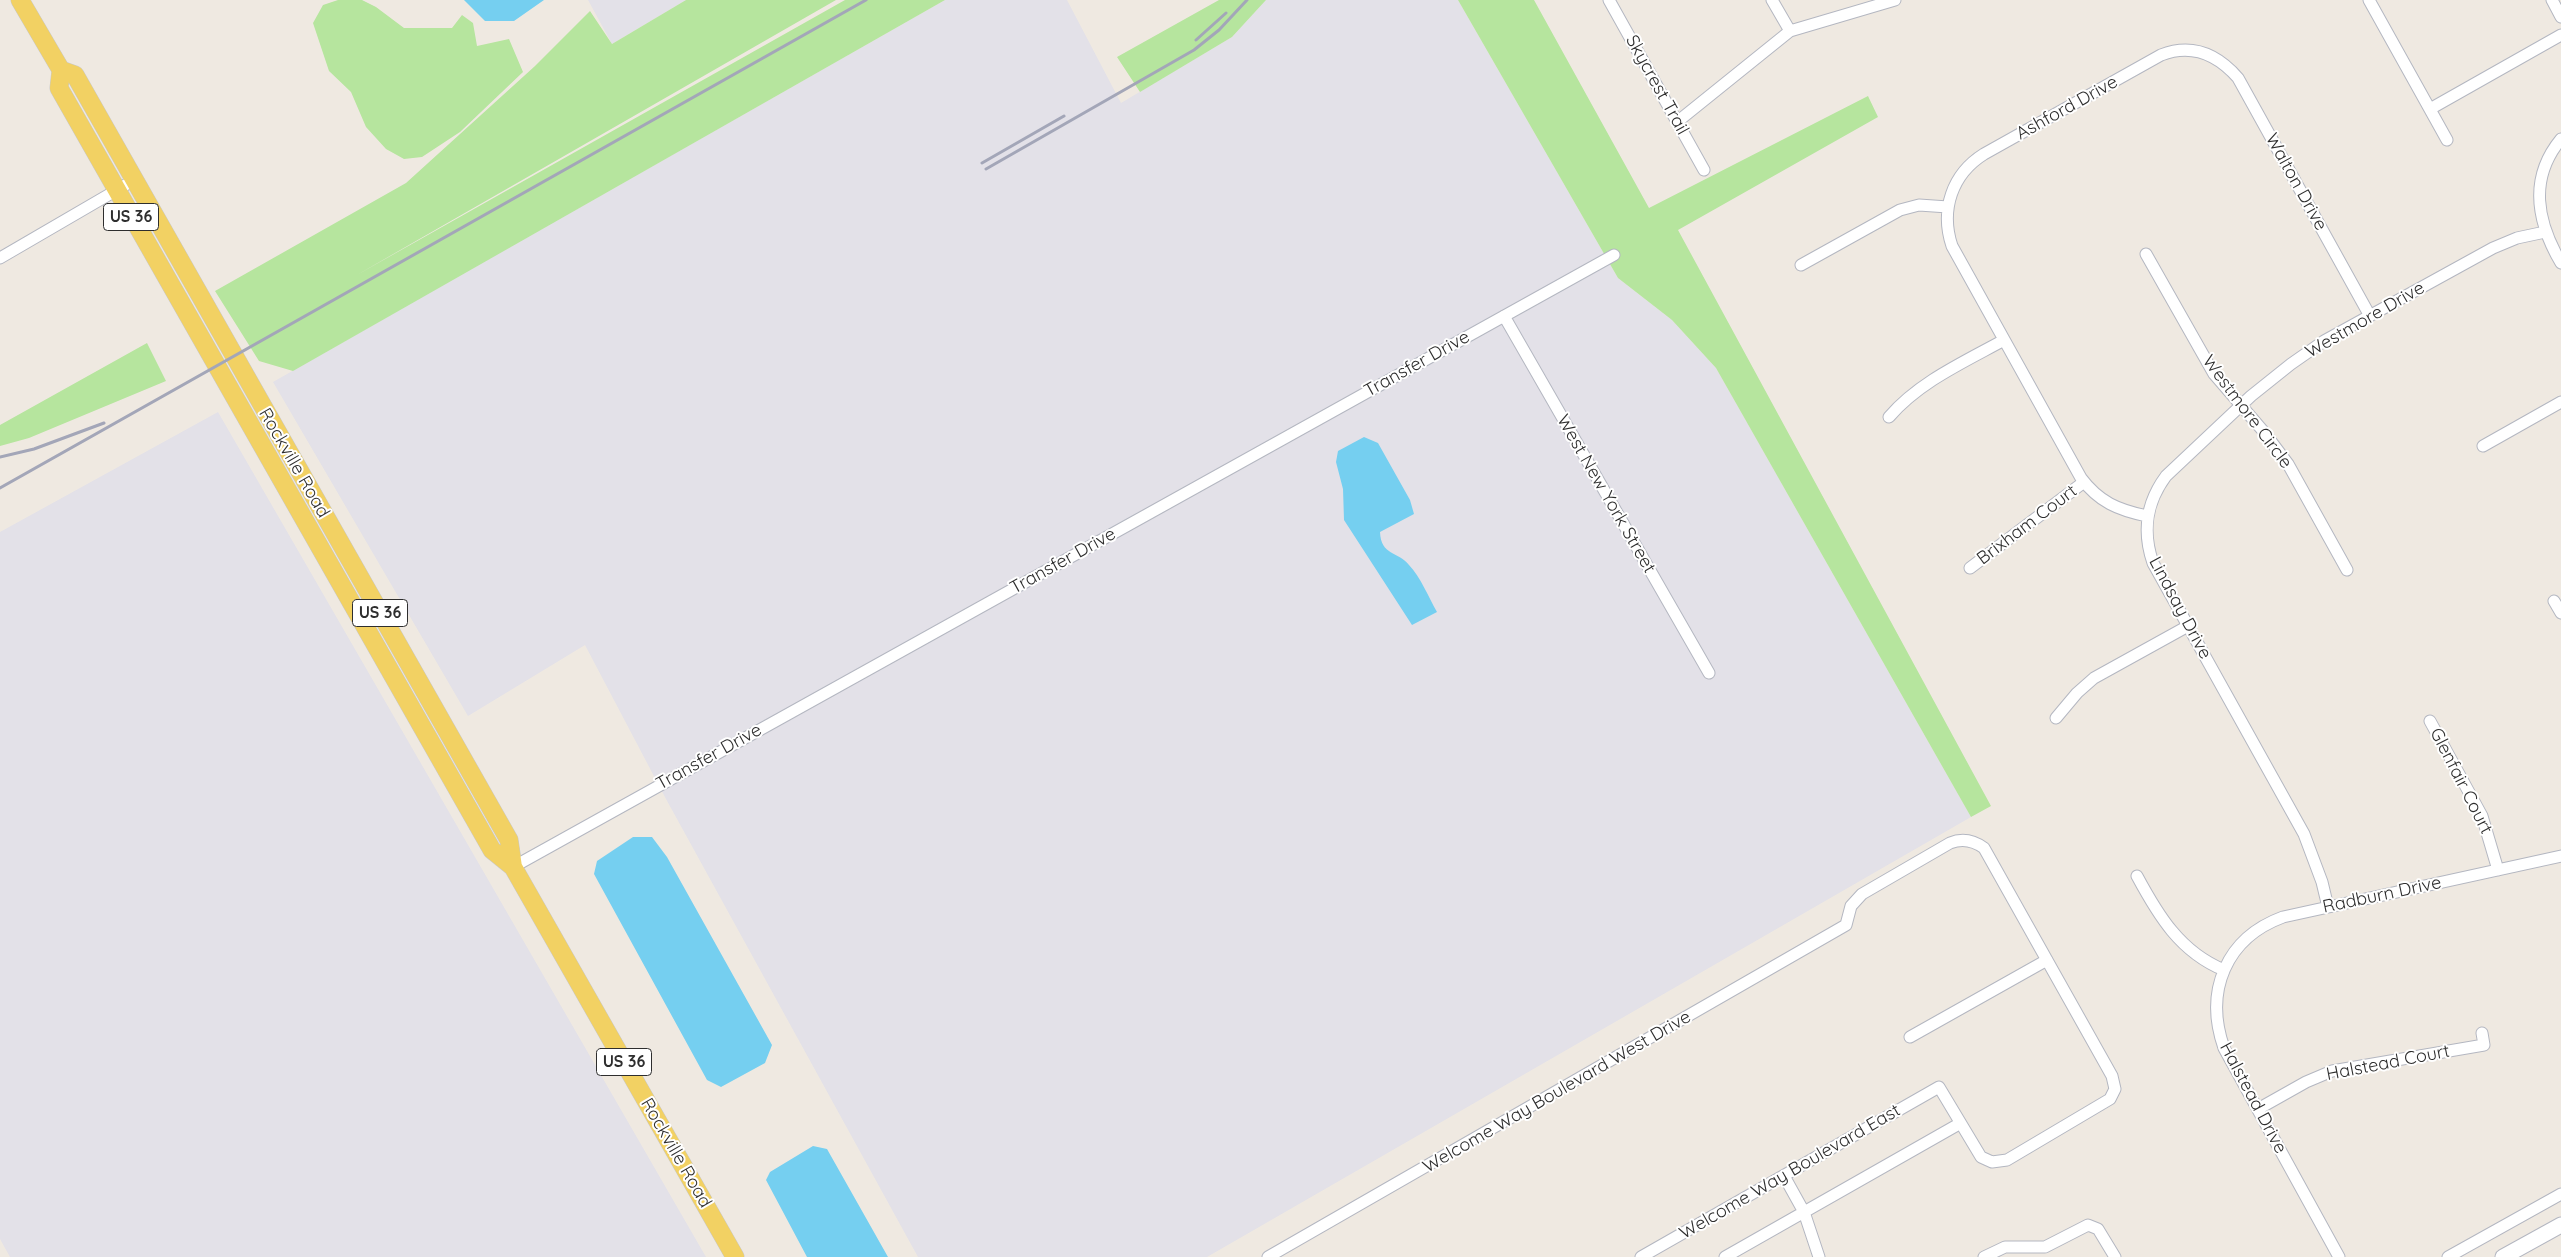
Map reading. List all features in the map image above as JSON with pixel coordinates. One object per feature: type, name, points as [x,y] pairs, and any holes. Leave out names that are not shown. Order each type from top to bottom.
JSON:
[{"type":"main road","name":"Rockville Road","points":[[20,0],[61,70],[58,88],[116,190],[492,850],[512,866],[736,1257]]},
{"type":"main road","name":"Rockville Road","points":[[61,70],[75,75],[509,840],[512,866]]},
{"type":"main road","points":[[2503,1257],[2561,1225]]},
{"type":"street","name":"Skycrest Trail","points":[[1609,0],[1704,170]]},
{"type":"street","points":[[1772,0],[1790,31]]},
{"type":"street","points":[[1677,122],[1790,31],[1895,0]]},
{"type":"street","points":[[2369,0],[2447,140]]},
{"type":"street","points":[[2552,0],[2561,17]]},
{"type":"street","points":[[2430,108],[2561,35]]},
{"type":"street","name":"Ashford Drive","points":[[1948,207],[1952,192],[1959,178],[1968,167],[1984,154],[2161,55],[2176,51],[2192,50],[2212,56]]},
{"type":"street","name":"Walton Drive","points":[[2212,56],[2228,66],[2238,78],[2370,316]]},
{"type":"street","points":[[2561,139],[2548,160],[2541,181],[2540,210],[2545,232],[2561,263]]},
{"type":"street","points":[[0,258],[134,180]]},
{"type":"street","points":[[1801,265],[1900,210],[1919,205],[1948,207],[1947,222],[1952,246],[2084,482],[2098,498],[2107,504],[2121,510],[2147,516]]},
{"type":"street","name":"Westmore Drive","points":[[2147,516],[2153,496],[2166,476],[2240,407],[2297,359],[2500,244],[2545,232]]},
{"type":"street","name":"Westmore Circle","points":[[2146,254],[2208,365],[2240,407],[2264,432],[2288,464],[2346,570]]},
{"type":"street","name":"Transfer Drive","points":[[512,866],[1614,255]]},
{"type":"street","name":"West New York Street","points":[[1504,316],[1708,673]]},
{"type":"street","points":[[1889,417],[1903,402],[1926,384],[2004,340]]},
{"type":"street","points":[[2482,446],[2561,402]]},
{"type":"street","name":"Brixham Court","points":[[1970,568],[2084,482]]},
{"type":"street","name":"Lindsay Drive","points":[[2147,516],[2147,537],[2152,558],[2304,834],[2322,882],[2328,907]]},
{"type":"street","points":[[2554,601],[2561,614]]},
{"type":"street","points":[[2056,718],[2077,693],[2094,678],[2188,626]]},
{"type":"street","name":"Glenfair Court","points":[[2430,721],[2482,816],[2498,870]]},
{"type":"street","name":"Welcome Way Boulevard West Drive","points":[[1268,1257],[1846,925],[1851,906],[1864,892],[1952,842],[1970,840],[1986,850],[2047,960]]},
{"type":"street","name":"Radburn Drive","points":[[2224,970],[2237,948],[2260,928],[2283,917],[2561,856]]},
{"type":"street","points":[[2136,876],[2155,909],[2175,937],[2194,953],[2224,970]]},
{"type":"street","points":[[1725,1257],[1959,1124],[1983,1158],[1992,1162],[2003,1161],[2105,1104],[2114,1094],[2114,1079],[2047,960],[1910,1037]]},
{"type":"street","name":"Halstead Drive","points":[[2224,970],[2216,999],[2219,1034],[2224,1048],[2339,1257]]},
{"type":"street","name":"Halstead Court","points":[[2258,1109],[2306,1082],[2332,1071],[2484,1046],[2482,1033]]},
{"type":"street","name":"Welcome Way Boulevard East","points":[[1641,1257],[1939,1087],[1959,1124]]},
{"type":"street","points":[[1784,1176],[1804,1212],[1818,1257]]},
{"type":"street","points":[[2448,1257],[2561,1194]]},
{"type":"street","points":[[1984,1257],[2005,1247],[2046,1247],[2082,1227],[2093,1226],[2102,1233],[2115,1257]]},
{"type":"shaded area","points":[[588,0],[686,0],[612,44]]},
{"type":"shaded area","points":[[945,0],[1067,0],[1121,103],[1232,37],[1266,0],[1458,0],[1618,278],[1672,320],[1716,368],[1971,817],[1207,1257],[918,1257],[666,799],[585,645],[468,716],[273,382]]},
{"type":"shaded area","points":[[218,412],[706,1257],[10,1257],[0,1239],[0,532]]},
{"type":"green space","points":[[338,0],[362,0],[376,7],[404,28],[452,28],[462,15],[473,23],[477,46],[509,39],[523,72],[460,132],[422,157],[404,159],[386,149],[366,127],[351,92],[329,71],[313,23],[323,5]]},
{"type":"green space","points":[[686,0],[836,0],[355,276],[845,0],[945,0],[293,371],[259,361],[215,291],[406,183],[535,66],[590,11],[612,44]]},
{"type":"green space","points":[[1219,0],[1266,0],[1232,37],[1140,92],[1117,57]]},
{"type":"green space","points":[[1458,0],[1534,0],[1649,208],[1868,96],[1878,117],[1678,230],[1991,806],[1971,817],[1716,368],[1672,320],[1618,278]]},
{"type":"green space","points":[[147,343],[166,381],[29,438],[0,446],[0,425]]},
{"type":"water","points":[[464,0],[544,0],[514,21],[485,21]]},
{"type":"water","points":[[1364,437],[1378,443],[1410,500],[1414,514],[1380,532],[1383,545],[1405,561],[1413,570],[1437,612],[1412,625],[1344,520],[1343,489],[1336,462],[1338,451]]},
{"type":"water","points":[[633,837],[652,837],[667,857],[772,1045],[765,1063],[721,1087],[707,1080],[594,874],[597,861]]},
{"type":"water","points":[[813,1146],[827,1149],[888,1257],[807,1257],[766,1180],[770,1172]]},
{"type":"railway","points":[[0,488],[866,0]]},
{"type":"railway","points":[[986,169],[1194,50],[1219,30],[1247,0]]},
{"type":"railway","points":[[1196,40],[1226,13]]},
{"type":"railway","points":[[982,163],[1064,116]]},
{"type":"railway","points":[[0,457],[34,449],[104,423]]}]
